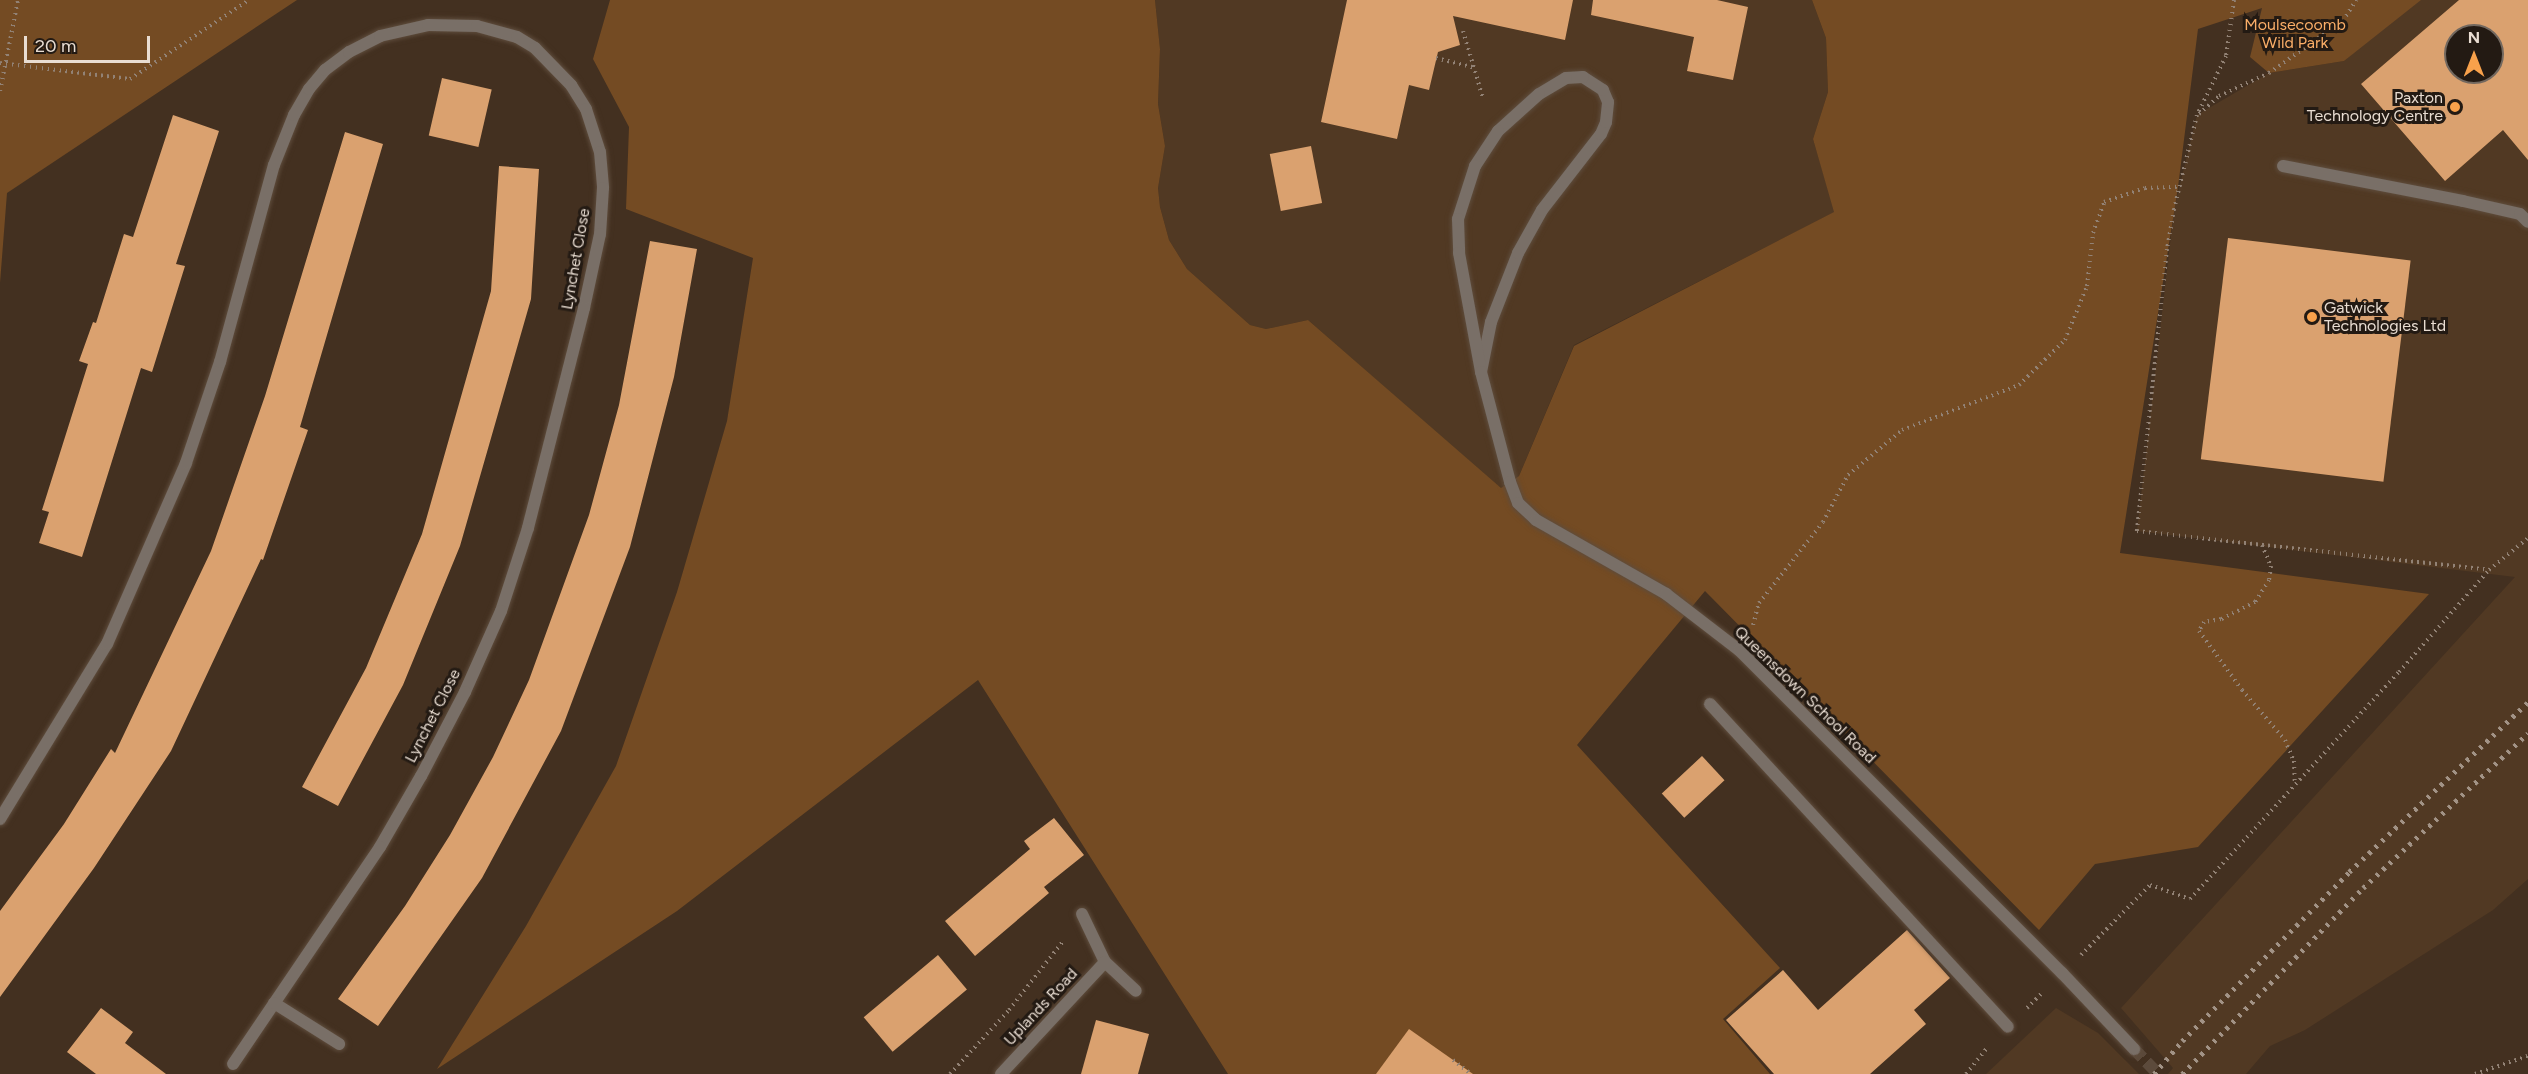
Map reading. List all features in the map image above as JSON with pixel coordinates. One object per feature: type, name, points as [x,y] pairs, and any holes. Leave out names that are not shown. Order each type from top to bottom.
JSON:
[{"type":"street","name":"Lynchet Close","points":[[0,819],[107,644],[186,463],[220,362],[274,165],[294,116],[309,89],[325,70],[349,52],[380,36],[410,28],[443,24],[477,26],[517,37],[535,48],[571,85],[586,109],[600,152],[603,188],[600,234],[589,287],[528,528],[501,611],[465,692],[421,776],[380,847],[233,1064]]},
{"type":"street","name":"Queensdown School Road","points":[[1481,372],[1491,322],[1518,253],[1560,184],[1601,134],[1608,111],[1606,97],[1603,90],[1590,80],[1574,76],[1566,78],[1519,110],[1485,149],[1464,195],[1457,236],[1481,372],[1510,482],[1524,511],[1666,594],[1739,650],[2062,973],[2134,1049]]},
{"type":"street","points":[[2283,166],[2520,214],[2528,222]]},
{"type":"street","points":[[1710,704],[2008,1027]]},
{"type":"street","points":[[1082,914],[1105,962],[1136,992]]},
{"type":"street","name":"Uplands Road","points":[[1001,1074],[1105,962]]},
{"type":"street","points":[[274,1003],[339,1044]]},
{"type":"path","points":[[0,91],[2,63],[18,0]]},
{"type":"path","points":[[2,63],[130,79],[249,0]]},
{"type":"path","points":[[2234,0],[2226,56],[2197,115],[2178,187],[2167,249],[2137,531],[2489,570]]},
{"type":"path","points":[[2197,115],[2219,96],[2269,73],[2343,21],[2356,0]]},
{"type":"path","points":[[1463,31],[1483,98]]},
{"type":"path","points":[[1436,58],[1474,67]]},
{"type":"path","points":[[1739,650],[1749,635],[1759,603],[1823,522],[1848,475],[1902,430],[2019,385],[2065,340],[2087,286],[2093,233],[2104,202],[2145,188],[2178,187]]},
{"type":"path","points":[[2062,973],[2150,885],[2190,899],[2489,570],[2528,538]]},
{"type":"path","points":[[2262,545],[2271,566],[2269,580],[2255,602],[2221,619],[2204,622],[2199,631],[2242,690],[2285,740],[2294,761],[2295,784]]},
{"type":"path","points":[[950,1074],[1009,1010],[1068,935],[1105,962]]},
{"type":"path","points":[[2475,1074],[2528,1056]]},
{"type":"path","points":[[1453,1060],[1471,1074]]},
{"type":"shaded area","points":[[1155,0],[1812,0],[1826,38],[1828,92],[1813,139],[1835,212],[1574,345],[1519,476],[1501,489],[1308,320],[1266,329],[1250,325],[1187,269],[1169,240],[1160,207],[1158,188],[1165,146],[1158,104],[1160,49]]},
{"type":"shaded area","points":[[2414,0],[2528,0],[2528,879],[2493,910],[2305,1030],[2270,1046],[2246,1074],[2168,1074],[2173,1068],[2121,1008],[2515,577],[2137,531],[2174,209],[2197,115],[2269,73],[2344,61]]},
{"type":"shaded area","points":[[2056,1008],[2098,1033],[2139,1074],[1986,1074]]},
{"type":"green space","points":[[0,0],[297,0],[7,193],[0,283]]},
{"type":"green space","name":"Moulsecoomb Wild Park","points":[[610,0],[1155,0],[1160,49],[1158,104],[1165,146],[1158,188],[1160,207],[1169,240],[1187,269],[1250,325],[1266,329],[1308,320],[1501,488],[1519,476],[1574,346],[1834,212],[1813,139],[1828,92],[1826,38],[1812,0],[2421,0],[2344,61],[2269,73],[2250,57],[2262,8],[2198,29],[2178,187],[2120,553],[2429,594],[2198,847],[2095,864],[2039,930],[1705,591],[1577,745],[1780,968],[1723,1019],[1770,1074],[1228,1074],[978,680],[677,911],[437,1069],[526,926],[616,766],[677,592],[727,421],[753,258],[626,209],[629,127],[593,59]]},
{"type":"building","points":[[1347,0],[1573,0],[1565,40],[1453,16],[1460,45],[1438,52],[1429,90],[1409,85],[1397,139],[1321,122]]},
{"type":"building","points":[[1593,0],[1717,0],[1748,7],[1733,80],[1687,71],[1694,37],[1591,15]]},
{"type":"building","name":"Paxton Technology Centre","points":[[2459,0],[2528,0],[2528,160],[2503,130],[2445,181],[2361,84]]},
{"type":"building","points":[[442,78],[492,89],[478,147],[429,135]]},
{"type":"building","points":[[173,115],[219,131],[176,264],[185,266],[152,372],[141,368],[82,557],[39,543],[49,512],[42,510],[88,364],[79,361],[93,322],[96,323],[124,234],[133,237]]},
{"type":"building","points":[[345,132],[383,144],[300,427],[308,430],[263,560],[261,559],[171,751],[94,868],[0,997],[0,911],[64,824],[111,749],[115,753],[211,551],[265,396]]},
{"type":"building","points":[[1311,146],[1322,203],[1281,211],[1270,154]]},
{"type":"building","points":[[499,166],[539,169],[531,299],[460,546],[403,685],[338,806],[302,787],[366,668],[422,534],[491,291]]},
{"type":"building","name":"Gatwick Technologies Ltd","points":[[2228,238],[2411,260],[2383,482],[2201,459]]},
{"type":"building","points":[[650,241],[697,249],[674,377],[630,547],[561,731],[482,878],[378,1026],[338,999],[405,906],[450,835],[493,757],[529,680],[589,515],[619,405]]},
{"type":"building","points":[[1702,756],[1725,780],[1684,818],[1662,794]]},
{"type":"building","points":[[1054,818],[1084,855],[1044,887],[1049,893],[975,956],[945,921],[1030,849],[1024,841]]},
{"type":"building","points":[[1907,930],[1950,978],[1914,1010],[1926,1024],[1870,1074],[1774,1074],[1726,1020],[1783,970],[1818,1010]]},
{"type":"building","points":[[938,955],[967,989],[893,1052],[864,1017]]},
{"type":"building","points":[[101,1008],[133,1032],[125,1043],[166,1074],[96,1074],[67,1052]]},
{"type":"building","points":[[1096,1020],[1149,1034],[1138,1074],[1081,1074]]},
{"type":"building","points":[[1409,1029],[1473,1074],[1376,1074]]},
{"type":"tunnel","points":[[2134,1049],[2158,1074]]},
{"type":"railway","points":[[2154,1074],[2182,1041],[2349,872],[2528,702]]},
{"type":"railway","points":[[2182,1074],[2363,888],[2528,733]]},
{"type":"place","name":"Paxton Technology Centre","points":[[2455,107]]},
{"type":"place","name":"Gatwick Technologies Ltd","points":[[2312,317]]}]
